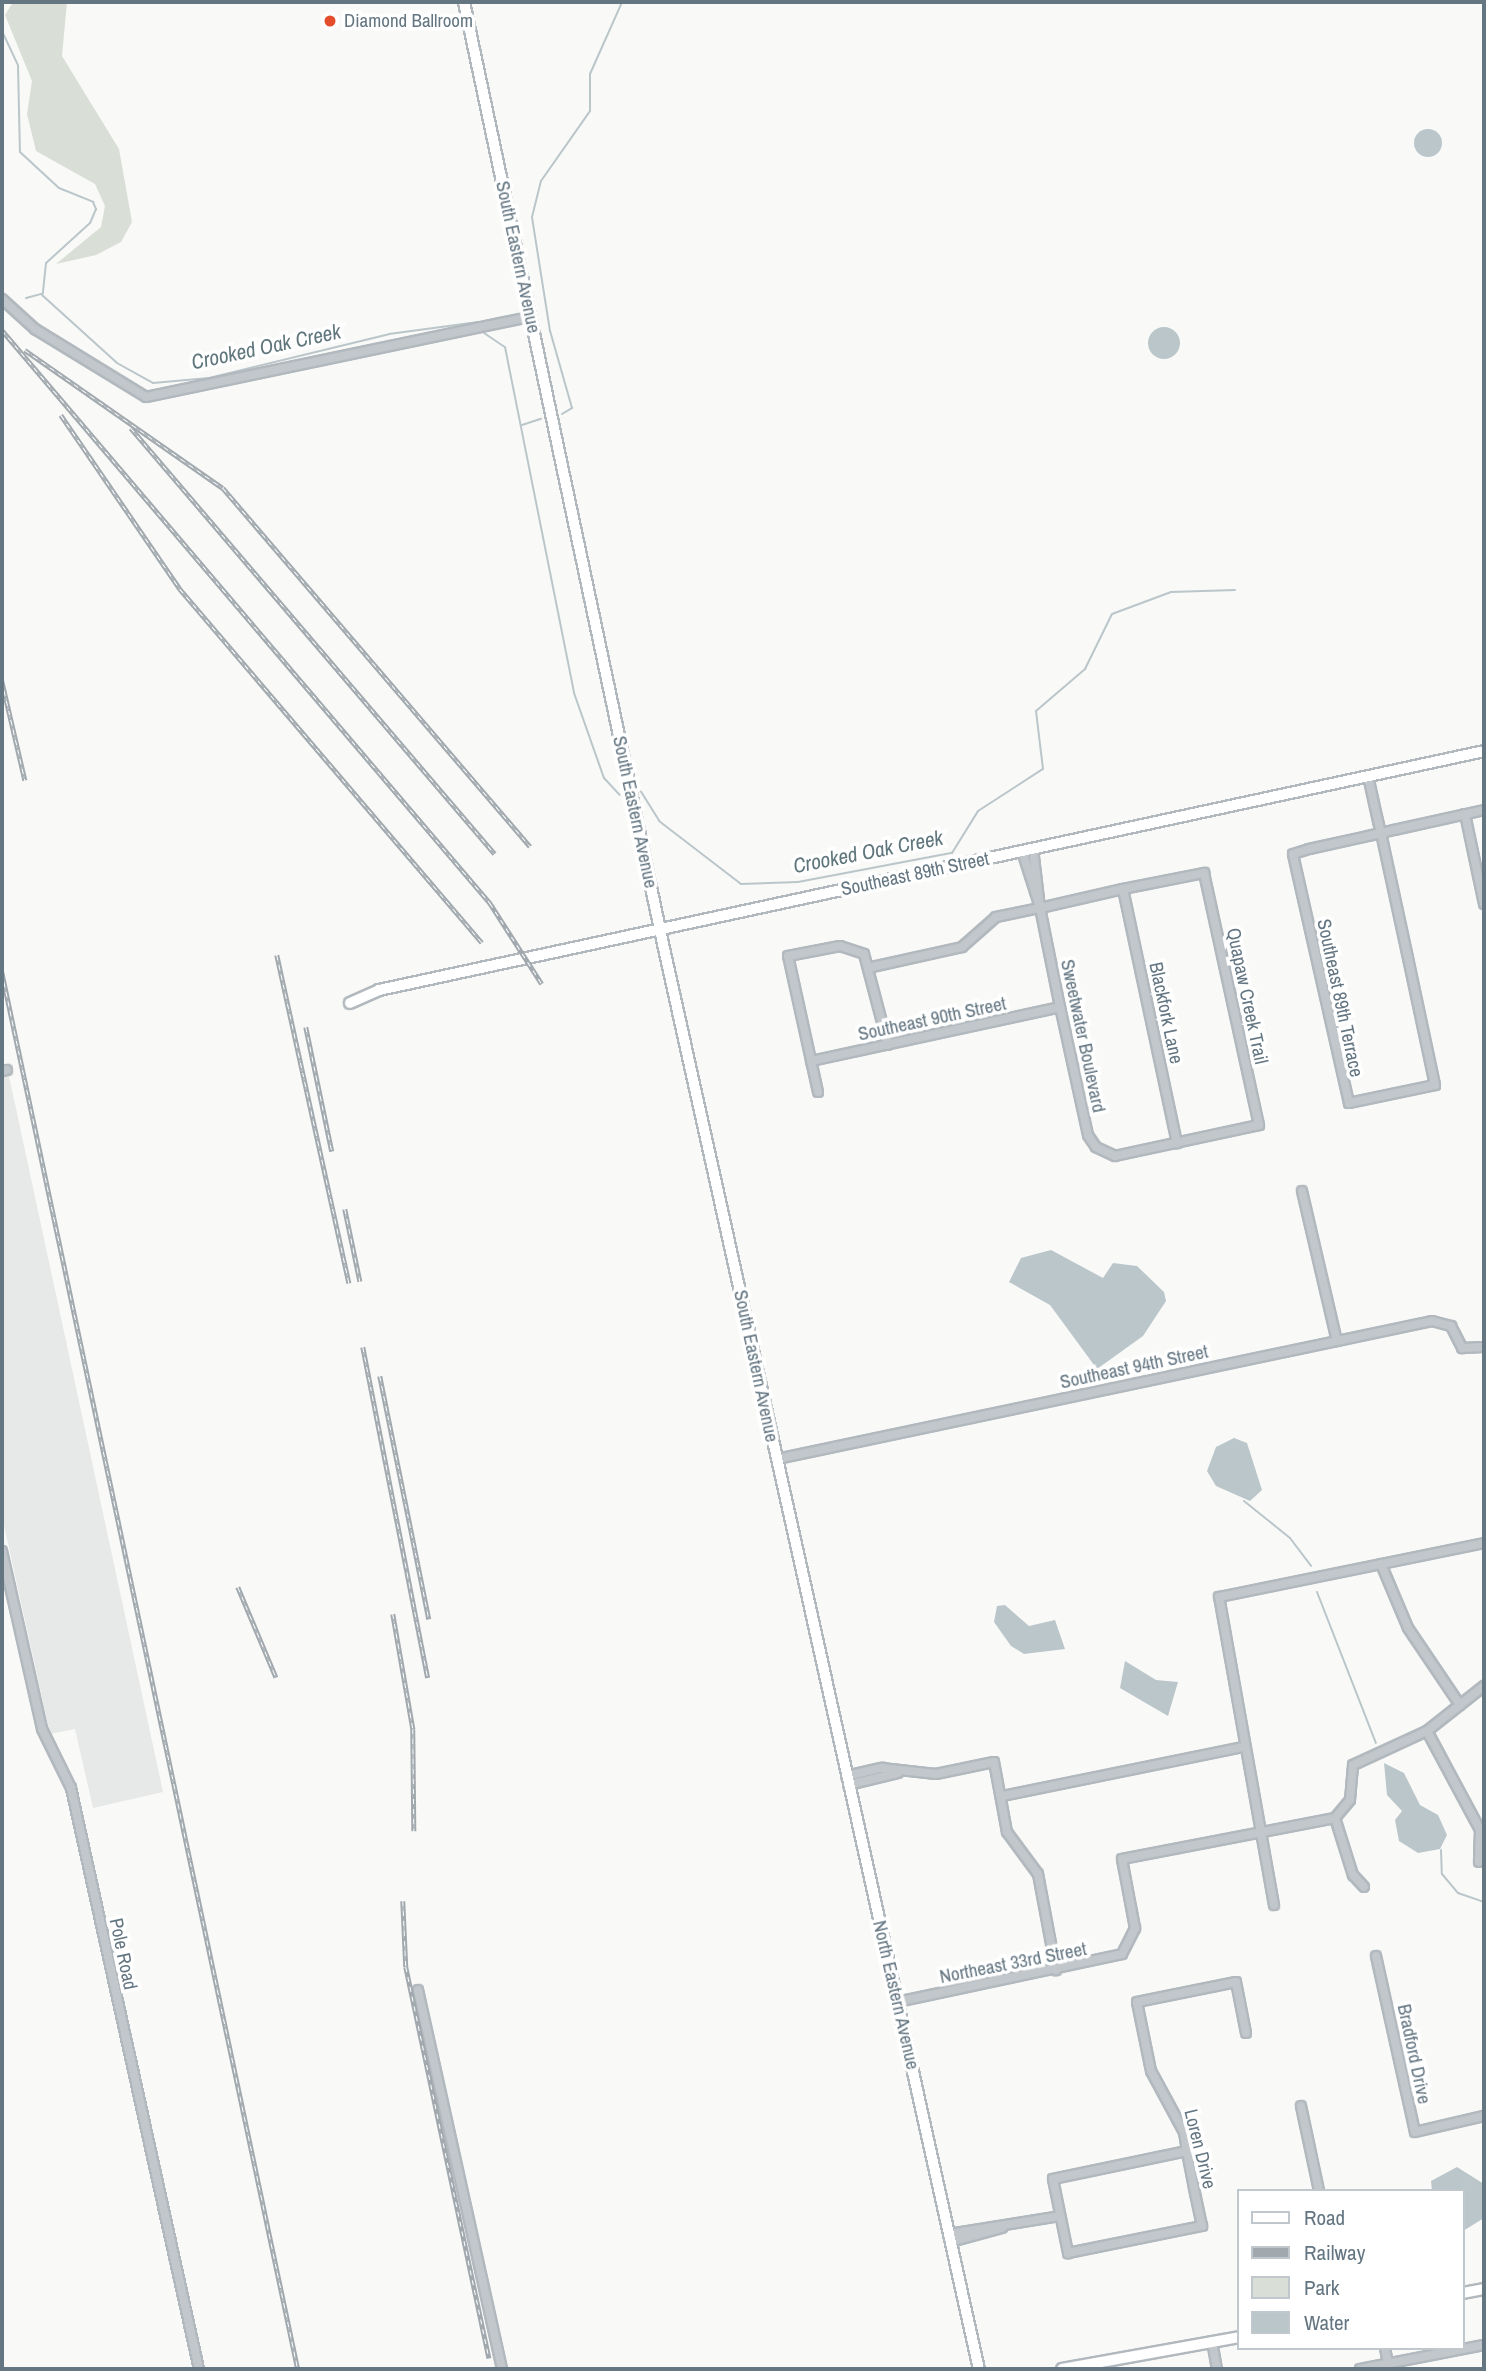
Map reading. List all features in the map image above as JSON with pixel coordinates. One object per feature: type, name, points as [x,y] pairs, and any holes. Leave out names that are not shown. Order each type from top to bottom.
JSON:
[{"type":"main road","name":"South Eastern Avenue","points":[[464,2],[660,930],[812,1621]]},
{"type":"main road","name":"Southeast 89th Street","points":[[350,1003],[379,989],[1484,751]]},
{"type":"main road","name":"North Eastern Avenue","points":[[812,1621],[979,2369]]},
{"type":"main road","points":[[1465,2293],[1484,2288]]},
{"type":"main road","points":[[1062,2369],[1094,2366],[1238,2337]]},
{"type":"street","points":[[2,299],[35,328],[146,397],[530,317]]},
{"type":"street","name":"Southeast 89th Terrace","points":[[1368,776],[1381,833],[1435,1085],[1349,1103],[1293,854],[1381,833],[1484,810]]},
{"type":"street","points":[[1465,814],[1484,904]]},
{"type":"street","name":"Sweetwater Boulevard","points":[[1027,850],[1088,1135],[1115,1156],[1177,1143]]},
{"type":"street","name":"Quapaw Creek Trail","points":[[1123,889],[1204,873],[1259,1125],[1177,1143]]},
{"type":"street","points":[[872,967],[962,947],[992,918],[1123,889]]},
{"type":"street","name":"Blackfork Lane","points":[[1123,889],[1177,1143]]},
{"type":"street","points":[[818,1092],[788,956],[846,946],[864,954],[872,967],[888,1045]]},
{"type":"street","name":"Southeast 90th Street","points":[[811,1061],[1060,1007]]},
{"type":"street","points":[[1302,1191],[1337,1341]]},
{"type":"street","name":"Southeast 94th Street","points":[[776,1459],[1432,1321],[1451,1326],[1462,1348],[1483,1347]]},
{"type":"street","points":[[1273,1905],[1242,1747],[1238,1687],[1219,1597],[1484,1543]]},
{"type":"street","name":"Pole Road","points":[[2,1551],[42,1729],[71,1788],[199,2369]]},
{"type":"street","points":[[1381,1564],[1408,1628],[1460,1705]]},
{"type":"street","points":[[1260,1832],[1335,1818],[1350,1800],[1353,1765],[1427,1731],[1484,1686]]},
{"type":"street","points":[[1427,1731],[1480,1830],[1479,1861]]},
{"type":"street","points":[[1002,1796],[1242,1747]]},
{"type":"street","points":[[847,1781],[901,1771],[936,1774],[994,1762],[1007,1832],[1038,1874],[1056,1970]]},
{"type":"street","points":[[1335,1818],[1353,1875],[1364,1887]]},
{"type":"street","name":"Northeast 33rd Street","points":[[897,2002],[1112,1959],[1130,1945],[1135,1927],[1122,1859],[1260,1832]]},
{"type":"street","name":"Bradford Drive","points":[[1376,1956],[1415,2132],[1484,2116]]},
{"type":"street","name":"Loren Drive","points":[[1060,2216],[1068,2252],[1202,2226],[1187,2151],[1175,2109],[1151,2070],[1137,2002],[1236,1982],[1246,2033]]},
{"type":"street","points":[[418,1990],[502,2369]]},
{"type":"street","points":[[1301,2106],[1320,2189]]},
{"type":"street","points":[[950,2238],[1060,2216],[1053,2179],[1187,2151]]},
{"type":"street","points":[[1212,2341],[1217,2369]]},
{"type":"street","points":[[1465,2349],[1484,2345]]},
{"type":"street","points":[[1385,2350],[1388,2364]]},
{"type":"street","points":[[1360,2369],[1459,2350]]},
{"type":"shaded area","points":[[9,1076],[163,1792],[93,1808],[75,1729],[50,1734],[2,1516],[2,1077]]},
{"type":"green space","points":[[13,2],[67,2],[62,56],[119,149],[132,222],[121,242],[96,255],[56,264],[101,227],[105,206],[95,184],[36,151],[27,114],[32,81],[5,15]]},
{"type":"water","points":[[1428,129],[1438,133],[1442,143],[1438,153],[1428,157],[1418,153],[1414,143],[1418,133]]},
{"type":"water","points":[[1164,327],[1175,332],[1180,343],[1175,354],[1164,359],[1153,354],[1148,343],[1153,332]]},
{"type":"water","points":[[1051,1250],[1103,1278],[1113,1263],[1137,1266],[1164,1292],[1166,1301],[1143,1336],[1097,1369],[1050,1305],[1009,1282],[1021,1258]]},
{"type":"water","points":[[1234,1438],[1247,1443],[1262,1490],[1250,1501],[1216,1486],[1207,1471],[1216,1447]]},
{"type":"water","points":[[1005,1605],[1029,1626],[1055,1620],[1065,1649],[1024,1654],[1011,1646],[994,1622],[997,1606]]},
{"type":"water","points":[[1125,1661],[1156,1680],[1178,1682],[1168,1716],[1120,1688]]},
{"type":"water","points":[[1384,1763],[1404,1773],[1420,1805],[1438,1815],[1447,1835],[1440,1849],[1418,1853],[1399,1841],[1395,1820],[1402,1811],[1387,1795]]},
{"type":"water","points":[[1457,2167],[1484,2184],[1484,2218],[1465,2230],[1465,2189],[1432,2189],[1431,2181]]},
{"type":"waterway","points":[[562,414],[572,408],[550,331],[532,217],[541,181],[590,111],[590,74],[622,2]]},
{"type":"waterway","name":"Crooked Oak Creek","points":[[2,31],[18,66],[20,152],[59,188],[93,202],[96,209],[90,223],[46,263],[43,294]]},
{"type":"waterway","points":[[26,298],[41,294]]},
{"type":"waterway","name":"Crooked Oak Creek","points":[[42,295],[117,363],[153,383],[209,378],[389,334],[478,322]]},
{"type":"waterway","name":"Crooked Oak Creek","points":[[484,333],[505,347],[574,693],[604,778],[620,795]]},
{"type":"waterway","points":[[522,425],[541,419]]},
{"type":"waterway","name":"Crooked Oak Creek","points":[[640,790],[659,821],[741,884],[798,882],[952,853],[978,811],[1043,769],[1036,711],[1085,669],[1112,614],[1171,592],[1235,590]]},
{"type":"waterway","points":[[1244,1501],[1290,1538],[1311,1566]]},
{"type":"waterway","points":[[1317,1592],[1376,1743]]},
{"type":"waterway","points":[[1441,1850],[1442,1874],[1458,1893],[1484,1902]]},
{"type":"railway","points":[[2,330],[490,903],[542,984]]},
{"type":"railway","points":[[25,350],[223,488],[530,846]]},
{"type":"railway","points":[[61,415],[180,589],[482,942]]},
{"type":"railway","points":[[131,428],[495,854]]},
{"type":"railway","points":[[2,681],[25,780]]},
{"type":"railway","points":[[277,955],[349,1283]]},
{"type":"railway","points":[[2,972],[298,2369]]},
{"type":"railway","points":[[306,1027],[332,1151]]},
{"type":"railway","points":[[345,1209],[360,1281]]},
{"type":"railway","points":[[363,1347],[428,1678]]},
{"type":"railway","points":[[380,1376],[429,1619]]},
{"type":"railway","points":[[238,1587],[276,1677]]},
{"type":"railway","points":[[393,1614],[413,1729],[414,1831]]},
{"type":"railway","points":[[403,1901],[406,1967],[489,2358]]},
{"type":"place","name":"Diamond Ballroom","points":[[330,21]]}]
